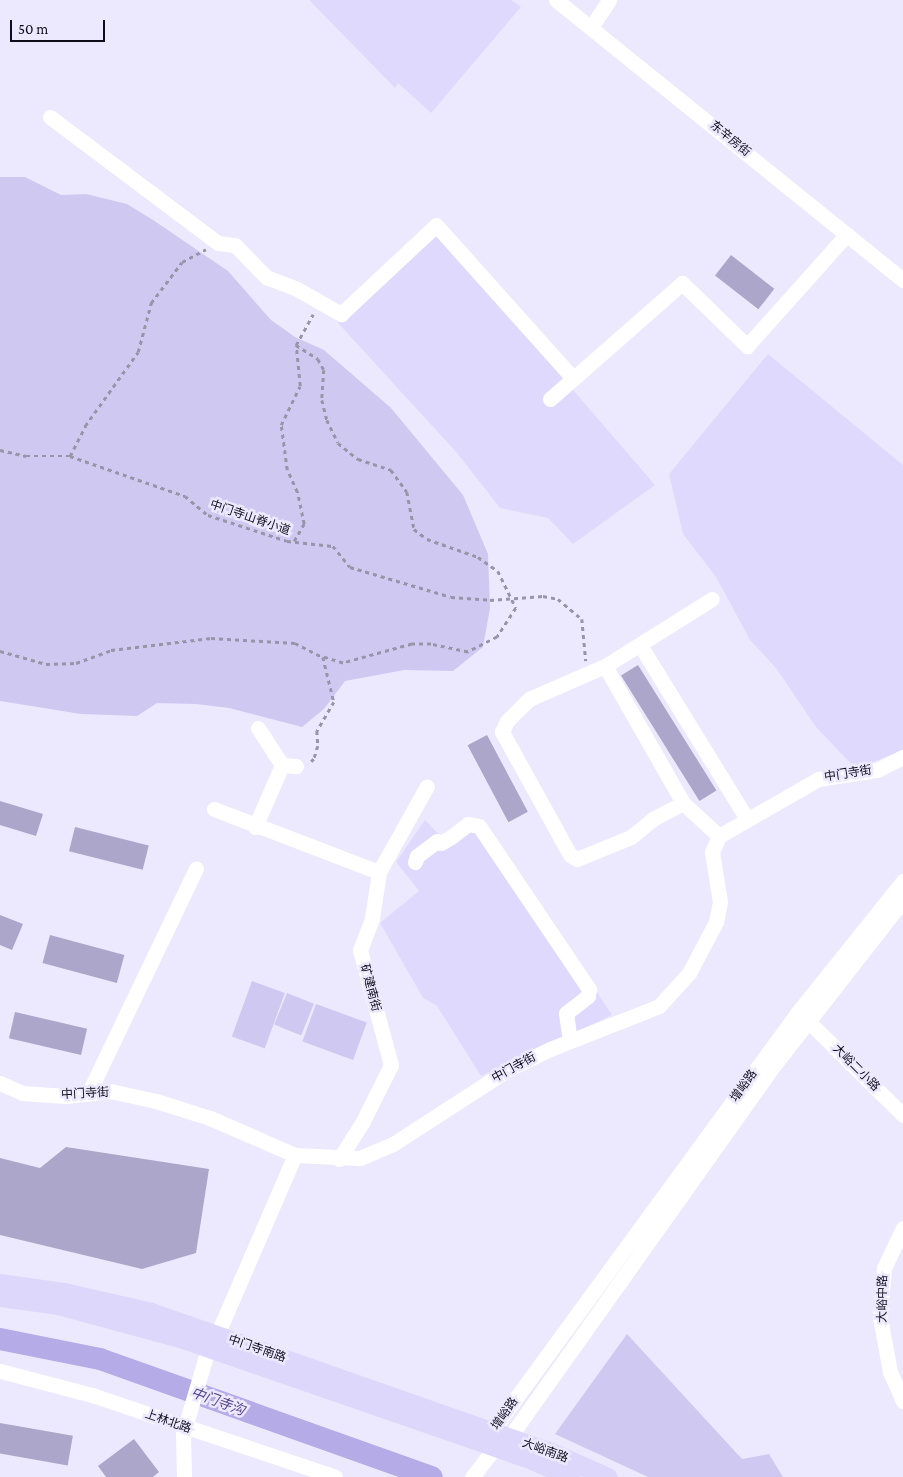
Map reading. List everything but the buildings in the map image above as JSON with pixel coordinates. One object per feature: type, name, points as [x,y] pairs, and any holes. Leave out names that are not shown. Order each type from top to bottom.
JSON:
[{"type":"main road","name":"中门寺南路","points":[[0,1283],[64,1292],[151,1312],[212,1342]]},
{"type":"main road","name":"中门寺南路","points":[[0,1297],[103,1316],[212,1342],[498,1440]]},
{"type":"main road","name":"大峪南路","points":[[498,1440],[570,1477]]},
{"type":"main road","name":"大峪南路","points":[[498,1440],[608,1477]]},
{"type":"street","name":"东辛房街","points":[[556,0],[903,280]]},
{"type":"street","points":[[591,27],[609,0]]},
{"type":"street","points":[[50,117],[218,243],[235,245],[266,277],[298,289],[341,314],[436,225],[574,378]]},
{"type":"street","points":[[550,399],[682,283],[747,346],[847,234]]},
{"type":"street","points":[[684,803],[653,819],[631,837],[577,859],[570,855],[502,732],[507,721],[529,699],[604,666],[712,599]]},
{"type":"street","points":[[640,645],[746,817]]},
{"type":"street","points":[[604,666],[684,803],[718,836]]},
{"type":"street","points":[[255,827],[289,766],[258,728]]},
{"type":"street","name":"中门寺街","points":[[0,1083],[22,1093],[66,1096],[110,1091],[156,1101],[210,1118],[295,1155],[339,1159],[360,1158],[393,1144],[509,1069],[570,1041],[659,1006],[689,973],[716,922],[720,902],[712,862],[718,836],[746,817],[818,779],[877,770],[903,758]]},
{"type":"street","name":"矿建南街","points":[[339,1159],[362,1123],[391,1065],[360,950],[372,918],[379,872],[427,786]]},
{"type":"street","points":[[214,809],[255,827],[379,872]]},
{"type":"street","points":[[415,862],[417,856],[437,841],[441,843],[468,824],[479,826],[589,989],[588,996],[566,1013],[570,1041]]},
{"type":"street","points":[[88,1094],[196,869]]},
{"type":"street","name":"增峪路","points":[[498,1440],[798,1012],[903,881]]},
{"type":"street","name":"增峪路","points":[[498,1440],[808,1021],[903,900]]},
{"type":"street","name":"大峪二小路","points":[[808,1021],[903,1115]]},
{"type":"street","points":[[184,1477],[185,1428],[199,1374],[295,1155]]},
{"type":"street","name":"大峪中路","points":[[903,1228],[884,1268],[880,1317],[890,1372],[903,1401]]},
{"type":"street","name":"上林北路","points":[[0,1371],[95,1396],[185,1428],[335,1477]]},
{"type":"street","points":[[475,1474],[498,1440]]},
{"type":"path","points":[[70,456],[85,426],[138,352],[151,304],[165,282],[182,262],[218,243]]},
{"type":"path","points":[[294,542],[304,524],[298,492],[287,470],[281,425],[300,386],[296,345],[313,314],[323,304]]},
{"type":"path","points":[[0,651],[46,664],[76,663],[111,650],[211,638],[294,643],[323,657],[343,663],[412,644],[431,644],[468,652],[497,637],[516,608],[513,598],[498,570],[485,561],[427,539],[414,529],[407,492],[391,470],[358,459],[338,443],[326,420],[322,400],[324,370],[318,358],[296,345]]},
{"type":"path","name":"中门寺山脊小道","points":[[0,450],[26,456],[70,456],[185,496],[208,515],[294,542],[333,546],[350,567],[451,597],[513,598],[543,596],[558,599],[582,619],[588,672]]},
{"type":"path","points":[[289,766],[304,769],[314,759],[317,731],[334,702],[323,657]]},
{"type":"shaded area","points":[[309,0],[511,0],[521,7],[431,113],[398,83],[395,88]]},
{"type":"shaded area","points":[[0,177],[25,177],[61,195],[86,194],[127,204],[228,271],[271,320],[295,337],[324,350],[391,408],[463,495],[488,554],[490,608],[483,647],[453,671],[404,670],[345,681],[324,709],[302,727],[229,708],[196,704],[157,703],[137,716],[81,714],[0,701]]},
{"type":"shaded area","points":[[435,230],[655,485],[573,544],[548,518],[500,508],[457,453],[338,323]]},
{"type":"shaded area","points":[[768,354],[903,465],[903,750],[856,769],[816,727],[776,668],[750,640],[716,577],[683,534],[669,474]]},
{"type":"shaded area","points":[[480,818],[612,1015],[481,1076],[437,1006],[423,998],[380,923],[419,891],[396,862],[425,820],[448,844]]},
{"type":"shaded area","points":[[252,981],[285,993],[265,1048],[232,1036]]},
{"type":"shaded area","points":[[287,993],[314,1004],[301,1035],[274,1025]]},
{"type":"shaded area","points":[[316,1004],[367,1022],[353,1060],[302,1042]]},
{"type":"shaded area","points":[[627,1334],[742,1459],[769,1454],[783,1477],[648,1477],[555,1434]]},
{"type":"waterway","name":"中门寺沟","points":[[0,1339],[100,1359],[432,1477]]}]
